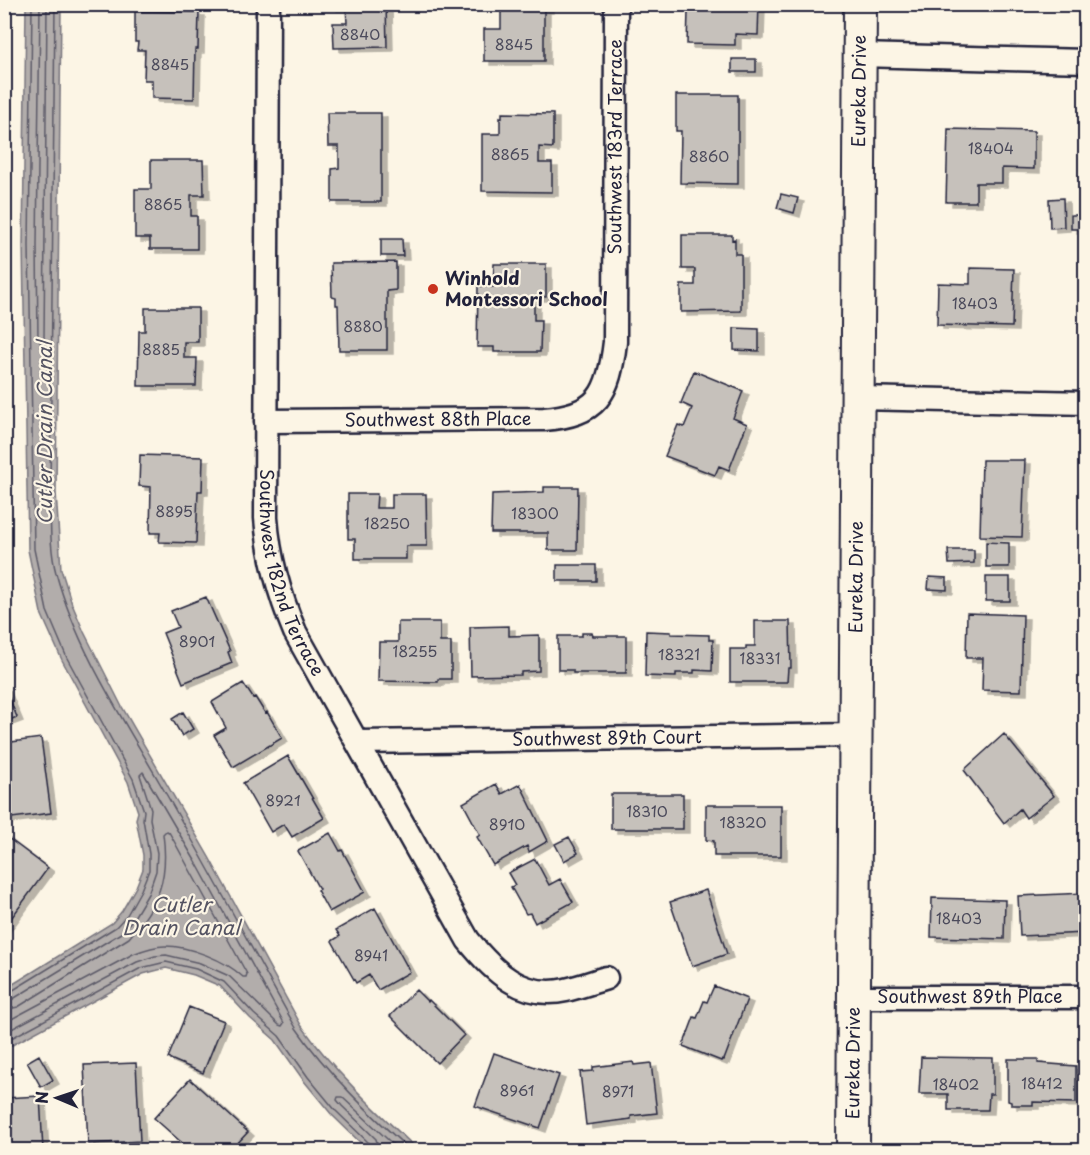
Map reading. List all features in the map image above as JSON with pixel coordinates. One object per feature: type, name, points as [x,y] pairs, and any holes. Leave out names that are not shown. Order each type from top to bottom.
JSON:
[{"type":"main road","name":"Eureka Drive","points":[[853,1150],[860,4]]},
{"type":"street","name":"Southwest 182nd Terrace","points":[[268,4],[266,496],[268,545],[281,598],[295,632],[359,742],[468,940],[486,962],[500,975],[515,984],[530,989],[564,991],[606,978]]},
{"type":"street","name":"Southwest 183rd Terrace","points":[[602,394],[609,382],[615,342],[616,4]]},
{"type":"street","points":[[860,55],[1086,61]]},
{"type":"street","name":"Southwest 88th Place","points":[[266,421],[552,418],[577,414],[602,394]]},
{"type":"street","points":[[858,398],[1086,403]]},
{"type":"street","name":"Southwest 89th Court","points":[[359,742],[856,735]]},
{"type":"street","name":"Southwest 89th Place","points":[[854,997],[1086,997]]},
{"type":"water","name":"Cutler Drain Canal","points":[[26,5],[61,5],[56,492],[61,569],[72,604],[122,707],[209,857],[301,1025],[326,1058],[354,1088],[414,1146],[423,1150],[368,1150],[332,1115],[275,1040],[250,1018],[220,986],[194,975],[166,968],[143,974],[5,1049],[5,989],[112,923],[136,887],[143,869],[143,855],[136,819],[138,812],[128,782],[62,660],[41,613],[28,550],[23,245]]},
{"type":"building","points":[[331,4],[386,4],[387,47],[334,48],[333,23],[347,23],[346,7],[331,7]]},
{"type":"building","points":[[484,4],[547,4],[547,9],[544,9],[544,61],[484,61],[484,29],[501,29],[501,5]]},
{"type":"building","points":[[695,4],[759,4],[758,35],[735,34],[735,45],[687,44],[688,12],[694,12]]},
{"type":"building","points":[[135,11],[199,12],[198,49],[195,49],[194,99],[152,98],[152,80],[144,80],[145,50],[137,50],[138,42],[135,42]]},
{"type":"building","points":[[732,59],[756,59],[756,72],[732,72]]},
{"type":"building","points":[[676,95],[738,95],[738,184],[680,183],[681,131],[676,131]]},
{"type":"building","points":[[327,113],[381,113],[381,202],[332,202],[332,169],[339,168],[339,146],[328,146]]},
{"type":"building","points":[[502,113],[553,114],[553,148],[539,147],[539,163],[552,163],[552,192],[482,191],[482,134],[500,134]]},
{"type":"building","points":[[948,129],[1034,131],[1034,169],[1002,168],[1002,183],[976,183],[976,202],[946,202]]},
{"type":"building","points":[[151,160],[203,160],[204,195],[191,195],[191,216],[197,216],[197,249],[150,249],[150,238],[135,238],[135,189],[151,189]]},
{"type":"building","points":[[781,194],[798,198],[794,213],[777,208]]},
{"type":"building","points":[[1063,198],[1064,227],[1050,228],[1049,199]]},
{"type":"building","points":[[1071,215],[1086,215],[1086,229],[1071,229]]},
{"type":"building","points":[[682,235],[732,235],[732,240],[735,239],[735,254],[741,254],[741,311],[681,312],[681,285],[695,285],[695,269],[682,269]]},
{"type":"building","points":[[381,239],[402,239],[403,256],[381,256]]},
{"type":"building","points":[[396,262],[396,290],[387,291],[387,350],[339,350],[338,305],[336,305],[336,298],[332,297],[331,263]]},
{"type":"building","points":[[494,264],[546,264],[546,297],[534,297],[534,320],[541,320],[540,352],[494,352],[494,347],[477,347],[478,286],[493,287]]},
{"type":"building","points":[[970,268],[1014,269],[1012,327],[937,325],[938,283],[970,284]]},
{"type":"building","points":[[145,308],[198,308],[198,342],[184,342],[184,358],[197,358],[196,386],[138,386],[139,331],[145,331]]},
{"type":"building","points":[[734,328],[759,329],[759,351],[734,350]]},
{"type":"building","points":[[694,371],[743,391],[733,418],[747,424],[729,470],[719,466],[715,475],[665,456],[678,425],[684,427],[692,408],[681,403]]},
{"type":"building","points":[[140,455],[203,457],[202,491],[198,491],[196,543],[159,542],[160,533],[150,533],[151,487],[139,486]]},
{"type":"building","points":[[982,460],[1025,460],[1022,537],[980,536]]},
{"type":"building","points":[[544,487],[578,487],[577,550],[548,550],[548,533],[491,533],[492,494],[544,492]]},
{"type":"building","points":[[348,494],[377,494],[376,508],[392,508],[392,494],[426,494],[427,546],[406,546],[406,559],[355,559],[355,539],[348,539]]},
{"type":"building","points":[[986,542],[1009,543],[1009,567],[986,567]]},
{"type":"building","points":[[948,550],[974,550],[974,563],[949,564]]},
{"type":"building","points":[[557,565],[596,565],[596,581],[557,581]]},
{"type":"building","points":[[929,577],[947,578],[947,590],[928,589]]},
{"type":"building","points":[[986,577],[1010,577],[1010,601],[986,601]]},
{"type":"building","points":[[206,597],[230,651],[228,652],[232,663],[183,683],[163,633],[178,627],[171,611]]},
{"type":"building","points":[[967,613],[1023,615],[1021,691],[982,690],[983,658],[966,658]]},
{"type":"building","points":[[755,621],[790,621],[791,668],[788,668],[787,682],[730,682],[730,649],[746,649],[746,646],[755,646]]},
{"type":"building","points":[[398,622],[440,622],[440,642],[451,642],[451,679],[438,679],[438,682],[378,681],[379,642],[398,642]]},
{"type":"building","points":[[509,626],[509,636],[539,635],[539,671],[521,672],[521,675],[471,676],[470,627]]},
{"type":"building","points":[[646,631],[709,635],[709,640],[713,640],[712,671],[694,670],[694,673],[676,673],[676,677],[645,676]]},
{"type":"building","points":[[582,633],[592,633],[593,636],[626,636],[626,673],[573,673],[573,670],[558,670],[558,636],[582,636]]},
{"type":"building","points":[[243,683],[265,713],[267,712],[282,738],[233,767],[214,735],[226,728],[212,702]]},
{"type":"building","points":[[4,686],[17,717],[4,722]]},
{"type":"building","points":[[183,712],[193,729],[182,736],[172,719]]},
{"type":"building","points":[[1004,734],[1054,796],[1026,818],[1020,809],[1004,823],[964,770]]},
{"type":"building","points":[[41,738],[51,813],[4,819],[4,743]]},
{"type":"building","points":[[288,756],[324,818],[292,837],[284,824],[271,832],[243,783]]},
{"type":"building","points":[[496,784],[502,794],[520,784],[548,841],[529,852],[527,846],[493,865],[477,837],[480,835],[463,803]]},
{"type":"building","points":[[611,794],[683,794],[683,829],[611,829]]},
{"type":"building","points":[[706,805],[781,805],[781,856],[714,856],[714,841],[706,840]]},
{"type":"building","points":[[330,833],[365,892],[329,912],[298,851]]},
{"type":"building","points":[[4,835],[48,868],[4,928]]},
{"type":"building","points":[[569,837],[578,853],[564,861],[555,844]]},
{"type":"building","points":[[535,859],[549,885],[560,879],[573,902],[535,923],[530,913],[526,914],[511,887],[515,885],[508,873]]},
{"type":"building","points":[[706,890],[727,954],[692,966],[670,902]]},
{"type":"building","points":[[1086,893],[1086,933],[1020,936],[1018,896]]},
{"type":"building","points":[[932,898],[1005,900],[1004,939],[931,937]]},
{"type":"building","points":[[375,908],[410,972],[378,990],[369,975],[356,983],[332,941],[340,936],[336,930]]},
{"type":"building","points":[[714,986],[747,999],[724,1060],[721,1061],[683,1046],[694,1017],[697,1018]]},
{"type":"building","points":[[416,990],[464,1035],[437,1063],[390,1016]]},
{"type":"building","points":[[189,1007],[224,1021],[203,1073],[168,1058]]},
{"type":"building","points":[[494,1053],[559,1075],[540,1128],[475,1106]]},
{"type":"building","points":[[39,1055],[53,1080],[41,1087],[27,1062]]},
{"type":"building","points":[[921,1057],[993,1058],[993,1094],[989,1094],[988,1110],[948,1110],[948,1094],[919,1094]]},
{"type":"building","points":[[1008,1059],[1038,1059],[1038,1063],[1076,1066],[1076,1103],[1033,1102],[1033,1105],[1011,1105],[1008,1101]]},
{"type":"building","points":[[633,1062],[634,1065],[651,1063],[657,1113],[586,1125],[580,1072],[593,1071],[593,1067]]},
{"type":"building","points":[[136,1063],[140,1141],[88,1144],[84,1065]]},
{"type":"building","points":[[190,1079],[248,1132],[231,1150],[190,1150],[154,1118]]},
{"type":"building","points":[[40,1096],[43,1150],[4,1150],[4,1098]]},
{"type":"place","name":"Winhold Montessori School","points":[[433,289]]}]
